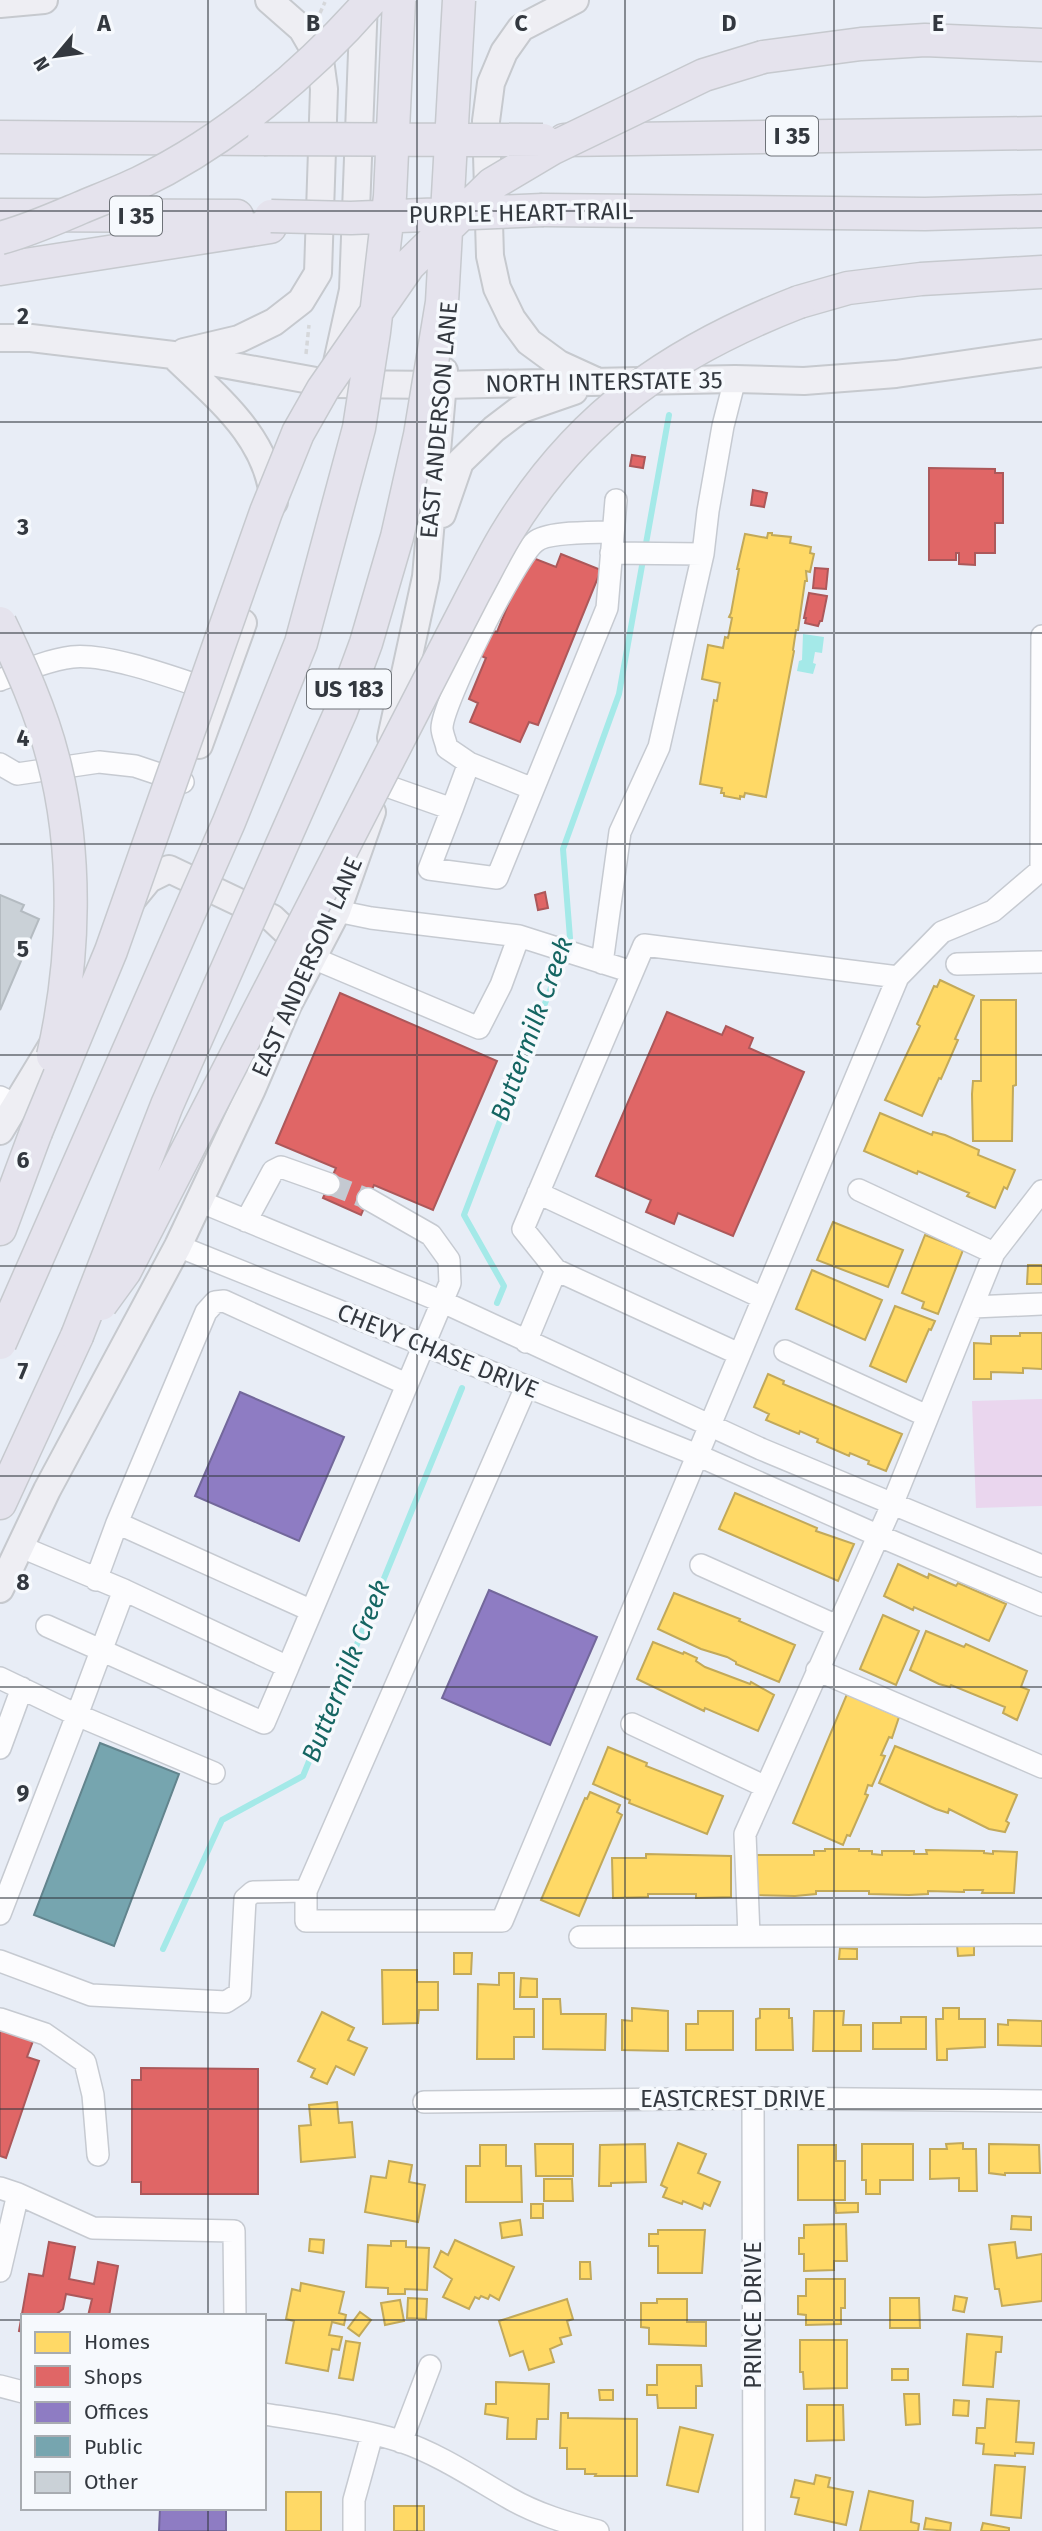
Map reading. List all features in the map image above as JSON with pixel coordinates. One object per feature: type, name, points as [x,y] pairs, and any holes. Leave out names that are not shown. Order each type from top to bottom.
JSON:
[{"type":"highway","points":[[0,238],[139,183],[201,148],[274,95],[341,35],[371,0]]},
{"type":"highway","name":"US 183","points":[[0,1343],[229,822],[301,643],[359,428],[374,332],[390,196],[400,0]]},
{"type":"highway","name":"US 183","points":[[0,1503],[77,1336],[167,1105],[341,711],[366,643],[397,537],[421,435],[442,302],[458,0]]},
{"type":"highway","points":[[0,1229],[36,1132],[111,951],[266,512],[298,433],[323,389],[409,265],[492,184],[553,148],[704,75],[763,57],[860,44],[925,40],[1042,46]]},
{"type":"highway","name":"I 35","points":[[0,137],[543,140],[1042,133]]},
{"type":"highway","name":"PURPLE HEART TRAIL","points":[[0,215],[271,222],[543,210],[925,214],[1042,211]]},
{"type":"highway","points":[[0,269],[271,222]]},
{"type":"highway","points":[[77,1336],[125,1271],[508,530],[569,449],[591,425],[635,388],[675,361],[751,321],[799,302],[860,287],[920,279],[1042,272]]},
{"type":"highway","points":[[0,623],[27,681],[53,758],[68,834],[70,925],[60,1024],[36,1132]]},
{"type":"main road","points":[[0,4],[44,0]]},
{"type":"main road","points":[[173,355],[239,339],[274,322],[301,301],[318,273],[324,89],[320,60],[302,29],[269,0]]},
{"type":"main road","points":[[0,1131],[8,1101],[91,982],[121,914],[162,840],[220,693],[276,523],[332,384],[353,290],[364,0]]},
{"type":"main road","name":"EAST ANDERSON LANE","points":[[0,1589],[19,1546],[178,1246],[252,1089],[288,1005],[337,911],[382,784],[426,577],[475,0]]},
{"type":"main road","points":[[575,0],[520,28],[503,52],[491,83],[486,121],[490,256],[497,288],[512,319],[529,342],[559,364],[601,383]]},
{"type":"main road","name":"NORTH INTERSTATE 35","points":[[0,338],[31,338],[173,355],[332,384],[442,385],[735,379],[804,381],[896,374],[1042,352]]},
{"type":"main road","points":[[173,355],[252,436],[267,467],[273,488],[276,523]]},
{"type":"main road","points":[[426,577],[443,509],[460,462],[494,429],[519,410],[601,383]]},
{"type":"main road","points":[[121,914],[149,879],[169,869],[272,918],[290,935],[295,962],[288,1005]]},
{"type":"street","points":[[594,960],[620,832],[660,747],[703,554],[719,450],[735,379]]},
{"type":"street","points":[[469,762],[429,869],[497,878],[607,608],[621,554],[613,532],[616,500]]},
{"type":"street","points":[[533,789],[469,762],[447,748],[442,728],[472,649],[512,575],[535,542],[562,534],[613,532]]},
{"type":"street","points":[[621,554],[703,554]]},
{"type":"street","points":[[526,1387],[306,1891],[306,1921],[502,1921],[898,976],[942,932],[993,911],[1041,870],[1042,636]]},
{"type":"street","points":[[0,680],[43,664],[72,657],[103,657],[220,693]]},
{"type":"street","points":[[0,764],[17,774],[99,762],[135,766],[185,782]]},
{"type":"street","points":[[382,784],[452,809]]},
{"type":"street","points":[[337,911],[371,918],[519,936],[632,972]]},
{"type":"street","points":[[313,958],[479,1028],[501,985],[519,936]]},
{"type":"street","points":[[740,1354],[556,1270],[523,1229],[643,945],[898,976]]},
{"type":"street","points":[[957,964],[1042,962]]},
{"type":"street","points":[[246,1221],[273,1171],[281,1167],[329,1184]]},
{"type":"street","points":[[859,1190],[994,1253]]},
{"type":"street","points":[[749,1937],[745,1834],[892,1505],[994,1253],[1042,1191]]},
{"type":"street","points":[[538,1194],[763,1298]]},
{"type":"street","points":[[47,1626],[264,1723],[450,1283],[449,1260],[431,1235],[368,1199]]},
{"type":"street","name":"CHEVY CHASE DRIVE","points":[[199,1201],[443,1303],[709,1427],[1042,1566]]},
{"type":"street","name":"CHEVY CHASE DRIVE","points":[[178,1246],[698,1455],[1042,1605]]},
{"type":"street","points":[[526,1342],[556,1270]]},
{"type":"street","points":[[96,1580],[117,1523],[206,1312],[215,1302],[224,1301],[406,1384]]},
{"type":"street","points":[[973,1307],[1042,1304]]},
{"type":"street","points":[[785,1351],[927,1416]]},
{"type":"street","points":[[117,1523],[310,1610]]},
{"type":"street","points":[[19,1546],[124,1590],[288,1667]]},
{"type":"street","points":[[701,1565],[837,1626]]},
{"type":"street","points":[[0,1914],[124,1590]]},
{"type":"street","points":[[817,1670],[1042,1767]]},
{"type":"street","points":[[0,1678],[76,1715],[214,1773]]},
{"type":"street","points":[[0,1748],[22,1688]]},
{"type":"street","points":[[632,1724],[766,1787]]},
{"type":"street","points":[[0,1961],[91,1995],[226,2002],[240,1993],[245,1899],[253,1892],[306,1891]]},
{"type":"street","points":[[580,1937],[1042,1935]]},
{"type":"street","points":[[0,2018],[45,2034],[85,2062],[93,2095],[98,2155]]},
{"type":"street","name":"EASTCREST DRIVE","points":[[424,2102],[753,2098],[1042,2101]]},
{"type":"street","name":"PRINCE DRIVE","points":[[753,2098],[754,2531]]},
{"type":"street","points":[[0,2270],[9,2191],[93,2228],[234,2231],[235,2314]]},
{"type":"street","points":[[401,2442],[430,2366]]},
{"type":"street","points":[[266,2414],[310,2421],[401,2442],[450,2464],[512,2499],[561,2522],[598,2531]]},
{"type":"street","points":[[354,2531],[354,2500],[372,2435]]},
{"type":"shaded area","points":[[803,634],[824,637],[822,653],[815,652],[813,674],[797,671],[799,661],[802,660]]},
{"type":"shaded area","points":[[1042,1399],[1042,1506],[976,1508],[972,1401]]},
{"type":"building: Homes","points":[[768,533],[791,537],[790,543],[811,547],[810,553],[814,554],[810,572],[806,571],[807,581],[766,797],[745,793],[740,799],[724,796],[724,793],[721,793],[722,788],[700,784],[714,700],[717,701],[720,683],[702,679],[708,645],[723,648],[725,637],[728,638],[732,618],[729,617],[745,534],[767,538]]},
{"type":"building: Homes","points":[[940,980],[974,996],[955,1039],[958,1040],[922,1116],[885,1100],[920,1026],[917,1024],[934,986],[937,987]]},
{"type":"building: Homes","points":[[981,1000],[1016,1000],[1016,1085],[1013,1086],[1012,1141],[973,1141],[973,1081],[981,1081]]},
{"type":"building: Homes","points":[[880,1113],[932,1135],[933,1132],[945,1135],[979,1150],[978,1155],[1015,1170],[995,1208],[967,1196],[969,1193],[864,1151]]},
{"type":"building: Homes","points":[[833,1222],[903,1250],[888,1287],[817,1260]]},
{"type":"building: Homes","points":[[925,1235],[963,1250],[938,1314],[922,1308],[924,1302],[902,1293]]},
{"type":"building: Homes","points":[[1028,1265],[1042,1265],[1042,1284],[1027,1284]]},
{"type":"building: Homes","points":[[812,1270],[882,1300],[865,1340],[796,1309]]},
{"type":"building: Homes","points":[[895,1306],[935,1321],[906,1382],[870,1366]]},
{"type":"building: Homes","points":[[1020,1333],[1042,1333],[1042,1369],[1023,1368],[1023,1373],[991,1372],[991,1379],[974,1379],[974,1343],[991,1344],[991,1336],[1020,1336]]},
{"type":"building: Homes","points":[[768,1374],[784,1381],[783,1384],[902,1434],[886,1471],[850,1453],[849,1456],[817,1442],[818,1439],[800,1431],[799,1434],[766,1420],[769,1414],[754,1407]]},
{"type":"building: Homes","points":[[735,1493],[817,1528],[816,1531],[854,1544],[838,1581],[719,1529]]},
{"type":"building: Homes","points":[[898,1564],[928,1578],[929,1574],[956,1586],[958,1583],[1006,1604],[989,1641],[884,1596]]},
{"type":"building: Homes","points":[[674,1593],[740,1619],[739,1621],[795,1645],[779,1682],[658,1629]]},
{"type":"building: Homes","points":[[883,1615],[919,1631],[896,1685],[860,1669]]},
{"type":"building: Homes","points":[[926,1631],[964,1647],[966,1644],[1027,1671],[1021,1687],[1029,1690],[1017,1720],[1003,1713],[1005,1707],[951,1685],[939,1684],[910,1670]]},
{"type":"building: Homes","points":[[653,1642],[683,1654],[684,1652],[697,1658],[696,1661],[705,1667],[750,1684],[751,1682],[774,1695],[758,1731],[705,1708],[704,1711],[637,1679]]},
{"type":"building: Homes","points":[[847,1694],[899,1717],[892,1738],[889,1737],[881,1755],[885,1756],[872,1786],[868,1785],[865,1794],[868,1795],[850,1836],[847,1835],[843,1845],[793,1823]]},
{"type":"building: Homes","points":[[895,1746],[1017,1795],[1006,1821],[1009,1823],[1005,1832],[989,1829],[949,1809],[948,1813],[936,1809],[879,1783]]},
{"type":"building: Homes","points":[[608,1747],[647,1763],[646,1766],[723,1796],[707,1834],[629,1803],[630,1800],[593,1784]]},
{"type":"building: Homes","points":[[590,1792],[620,1805],[617,1812],[622,1815],[579,1916],[541,1900]]},
{"type":"building: Homes","points":[[859,1849],[882,1855],[882,1851],[914,1851],[914,1854],[927,1854],[926,1850],[984,1851],[993,1854],[993,1851],[1017,1852],[1014,1893],[964,1890],[928,1891],[928,1894],[909,1895],[869,1894],[869,1891],[816,1891],[816,1894],[795,1896],[757,1895],[757,1855],[814,1855],[814,1851]]},
{"type":"building: Homes","points":[[646,1854],[731,1856],[731,1897],[696,1898],[696,1894],[648,1894],[648,1897],[613,1898],[612,1858],[646,1858]]},
{"type":"building: Homes","points":[[974,1944],[974,1955],[958,1956],[957,1945]]},
{"type":"building: Homes","points":[[840,1948],[857,1949],[857,1959],[839,1959]]},
{"type":"building: Homes","points":[[454,1953],[472,1953],[471,1974],[454,1974]]},
{"type":"building: Homes","points":[[382,1970],[417,1970],[417,1982],[438,1982],[438,2010],[419,2010],[418,2023],[383,2024]]},
{"type":"building: Homes","points":[[499,1973],[514,1973],[514,2009],[534,2009],[534,2037],[514,2037],[514,2059],[477,2059],[478,1984],[499,1985]]},
{"type":"building: Homes","points":[[521,1978],[537,1979],[537,1997],[520,1997]]},
{"type":"building: Homes","points":[[543,1999],[560,1999],[561,2014],[606,2014],[605,2050],[543,2049]]},
{"type":"building: Homes","points":[[632,2008],[668,2011],[668,2051],[622,2050],[622,2020],[632,2021]]},
{"type":"building: Homes","points":[[943,2008],[959,2008],[959,2019],[985,2019],[985,2047],[947,2049],[947,2060],[937,2060],[936,2019],[943,2019]]},
{"type":"building: Homes","points":[[760,2009],[789,2009],[789,2018],[792,2018],[793,2050],[756,2050],[756,2019],[760,2018]]},
{"type":"building: Homes","points":[[698,2011],[733,2011],[733,2050],[686,2050],[686,2024],[698,2024]]},
{"type":"building: Homes","points":[[814,2011],[844,2011],[843,2025],[861,2025],[861,2051],[813,2051]]},
{"type":"building: Homes","points":[[322,2012],[354,2028],[348,2040],[367,2048],[354,2075],[336,2066],[327,2084],[311,2077],[315,2069],[298,2061]]},
{"type":"building: Homes","points":[[901,2017],[926,2017],[926,2049],[873,2049],[873,2023],[901,2023]]},
{"type":"building: Homes","points":[[1008,2020],[1042,2021],[1042,2046],[998,2045],[998,2024],[1008,2025]]},
{"type":"building: Homes","points":[[337,2102],[339,2123],[352,2122],[355,2157],[301,2162],[299,2126],[311,2125],[309,2105]]},
{"type":"building: Homes","points":[[678,2143],[706,2154],[698,2173],[720,2182],[710,2206],[704,2203],[702,2209],[663,2197],[667,2188],[661,2185]]},
{"type":"building: Homes","points":[[963,2143],[963,2149],[976,2149],[977,2191],[959,2191],[959,2178],[930,2179],[930,2149],[947,2149],[946,2144]]},
{"type":"building: Homes","points":[[535,2144],[573,2144],[573,2176],[536,2176]]},
{"type":"building: Homes","points":[[645,2144],[646,2182],[599,2186],[600,2145]]},
{"type":"building: Homes","points":[[862,2144],[913,2144],[913,2180],[880,2180],[880,2194],[866,2194],[866,2180],[862,2180]]},
{"type":"building: Homes","points":[[989,2144],[1039,2145],[1040,2173],[989,2173]]},
{"type":"building: Homes","points":[[480,2145],[506,2145],[506,2166],[521,2166],[522,2202],[466,2202],[466,2166],[480,2166]]},
{"type":"building: Homes","points":[[798,2145],[836,2145],[836,2161],[845,2161],[845,2200],[798,2200]]},
{"type":"building: Homes","points":[[389,2161],[412,2165],[409,2182],[425,2185],[418,2222],[365,2212],[371,2176],[386,2178]]},
{"type":"building: Homes","points":[[544,2179],[572,2179],[573,2201],[544,2201]]},
{"type":"building: Homes","points":[[835,2203],[858,2203],[858,2212],[836,2213]]},
{"type":"building: Homes","points":[[531,2204],[543,2204],[543,2218],[531,2218]]},
{"type":"building: Homes","points":[[1012,2216],[1031,2217],[1031,2230],[1011,2229]]},
{"type":"building: Homes","points":[[520,2220],[522,2235],[502,2238],[500,2223]]},
{"type":"building: Homes","points":[[846,2224],[847,2261],[834,2261],[834,2270],[804,2271],[804,2254],[799,2254],[799,2238],[804,2238],[804,2225]]},
{"type":"building: Homes","points":[[658,2230],[705,2230],[702,2273],[658,2273],[658,2246],[649,2246],[649,2234],[658,2234]]},
{"type":"building: Homes","points":[[310,2239],[324,2240],[323,2253],[309,2251]]},
{"type":"building: Homes","points":[[455,2240],[514,2267],[499,2300],[490,2295],[488,2299],[475,2297],[469,2309],[443,2297],[452,2279],[434,2267],[441,2251],[448,2255]]},
{"type":"building: Homes","points":[[391,2241],[406,2241],[406,2247],[429,2248],[427,2290],[405,2289],[405,2294],[388,2294],[388,2288],[366,2287],[368,2245],[391,2246]]},
{"type":"building: Homes","points":[[1015,2242],[1017,2258],[1042,2254],[1042,2301],[1002,2306],[999,2289],[995,2289],[989,2245]]},
{"type":"building: Homes","points":[[580,2262],[590,2262],[591,2279],[580,2279]]},
{"type":"building: Homes","points":[[806,2279],[845,2279],[845,2308],[841,2308],[841,2324],[806,2325],[806,2315],[798,2314],[798,2296],[806,2296]]},
{"type":"building: Homes","points":[[301,2283],[344,2292],[339,2313],[346,2315],[344,2325],[332,2322],[329,2335],[342,2337],[339,2350],[332,2349],[328,2371],[286,2363],[294,2321],[286,2319],[292,2289],[300,2291]]},
{"type":"building: Homes","points":[[955,2296],[967,2298],[964,2312],[953,2310]]},
{"type":"building: Homes","points":[[408,2298],[427,2299],[426,2319],[407,2318]]},
{"type":"building: Homes","points":[[890,2298],[919,2298],[920,2328],[890,2328]]},
{"type":"building: Homes","points":[[567,2299],[573,2319],[567,2321],[571,2335],[560,2338],[562,2344],[550,2349],[554,2362],[529,2370],[523,2351],[510,2356],[499,2321]]},
{"type":"building: Homes","points":[[657,2299],[687,2299],[687,2322],[706,2322],[706,2346],[649,2344],[649,2328],[641,2327],[641,2303],[657,2303]]},
{"type":"building: Homes","points":[[400,2300],[404,2321],[385,2325],[381,2303]]},
{"type":"building: Homes","points":[[360,2312],[371,2320],[359,2336],[348,2328]]},
{"type":"building: Homes","points":[[967,2334],[1002,2337],[1001,2352],[996,2352],[993,2387],[963,2385]]},
{"type":"building: Homes","points":[[800,2340],[847,2340],[847,2388],[804,2389],[803,2372],[800,2372]]},
{"type":"building: Homes","points":[[346,2341],[360,2343],[353,2380],[339,2378]]},
{"type":"building: Homes","points":[[657,2365],[701,2365],[702,2386],[696,2386],[696,2408],[658,2408],[657,2395],[647,2395],[647,2385],[657,2385]]},
{"type":"building: Homes","points":[[892,2369],[908,2369],[908,2380],[892,2380]]},
{"type":"building: Homes","points":[[496,2382],[549,2384],[548,2419],[537,2419],[536,2439],[507,2439],[508,2418],[485,2414],[486,2404],[496,2404]]},
{"type":"building: Homes","points":[[599,2390],[613,2390],[613,2400],[600,2400]]},
{"type":"building: Homes","points":[[904,2394],[919,2394],[920,2424],[906,2425]]},
{"type":"building: Homes","points":[[987,2399],[1019,2401],[1016,2442],[1034,2443],[1033,2454],[983,2454],[984,2444],[976,2443],[977,2428],[985,2428]]},
{"type":"building: Homes","points":[[954,2400],[969,2401],[968,2416],[953,2415]]},
{"type":"building: Homes","points":[[807,2405],[843,2405],[844,2440],[807,2441]]},
{"type":"building: Homes","points":[[561,2413],[568,2413],[568,2418],[637,2419],[637,2476],[595,2476],[596,2474],[585,2474],[585,2469],[567,2469],[567,2448],[560,2448]]},
{"type":"building: Homes","points":[[680,2427],[713,2435],[698,2492],[667,2485]]},
{"type":"building: Homes","points":[[995,2465],[1025,2467],[1021,2518],[991,2515]]},
{"type":"building: Homes","points":[[816,2475],[830,2478],[828,2487],[853,2492],[846,2525],[795,2514],[799,2498],[791,2497],[795,2480],[814,2484]]},
{"type":"building: Homes","points":[[869,2491],[913,2501],[911,2522],[919,2524],[918,2531],[860,2531]]},
{"type":"building: Homes","points":[[286,2492],[321,2492],[321,2531],[286,2531]]},
{"type":"building: Homes","points":[[394,2506],[424,2506],[424,2531],[394,2531]]},
{"type":"building: Homes","points":[[926,2518],[951,2523],[950,2531],[924,2529]]},
{"type":"building: Homes","points":[[983,2523],[1009,2528],[1009,2531],[981,2531]]},
{"type":"building: Shops","points":[[632,455],[645,457],[643,468],[630,466]]},
{"type":"building: Shops","points":[[929,468],[995,469],[995,473],[1003,473],[1003,523],[995,523],[995,553],[975,553],[975,565],[959,564],[959,553],[956,553],[956,560],[929,560]]},
{"type":"building: Shops","points":[[753,490],[767,493],[764,507],[751,505]]},
{"type":"building: Shops","points":[[561,554],[601,570],[538,725],[529,722],[520,742],[470,722],[478,703],[469,699],[486,658],[477,654],[488,629],[497,632],[528,556],[556,567]]},
{"type":"building: Shops","points":[[815,568],[828,569],[826,589],[813,588]]},
{"type":"building: Shops","points":[[809,593],[827,596],[822,621],[818,626],[805,623]]},
{"type":"building: Shops","points":[[545,892],[548,908],[538,910],[535,895]]},
{"type":"building: Shops","points":[[340,993],[497,1061],[433,1210],[374,1185],[361,1215],[323,1198],[336,1168],[276,1143]]},
{"type":"building: Shops","points":[[667,1012],[722,1035],[726,1026],[753,1038],[749,1048],[804,1072],[733,1236],[678,1213],[674,1224],[646,1212],[651,1200],[596,1176]]},
{"type":"building: Shops","points":[[0,2030],[33,2041],[27,2057],[39,2061],[6,2158],[0,2156]]},
{"type":"building: Shops","points":[[141,2068],[258,2069],[258,2194],[141,2194],[141,2182],[132,2182],[132,2080],[141,2080]]},
{"type":"building: Shops","points":[[49,2242],[75,2247],[69,2279],[94,2284],[98,2262],[118,2266],[109,2314],[88,2314],[92,2299],[66,2294],[63,2309],[57,2314],[22,2314],[29,2274],[43,2276]]},
{"type":"building: Offices","points":[[240,1392],[344,1437],[299,1541],[195,1496]]},
{"type":"building: Offices","points":[[489,1590],[597,1637],[550,1745],[442,1698]]},
{"type":"building: Offices","points":[[160,2510],[226,2510],[226,2531],[159,2531]]},
{"type":"building: Public","points":[[100,1743],[179,1774],[114,1946],[34,1915]]},
{"type":"building: Other","points":[[0,895],[24,905],[21,911],[39,919],[0,1010]]},
{"type":"waterway","name":"Buttermilk Creek","points":[[497,1303],[504,1286],[464,1215],[570,938],[563,849],[619,694],[669,415]]},
{"type":"waterway","name":"Buttermilk Creek","points":[[163,1949],[222,1820],[303,1776],[462,1388]]},
{"type":"tunnel","points":[[329,1184],[368,1199]]}]
